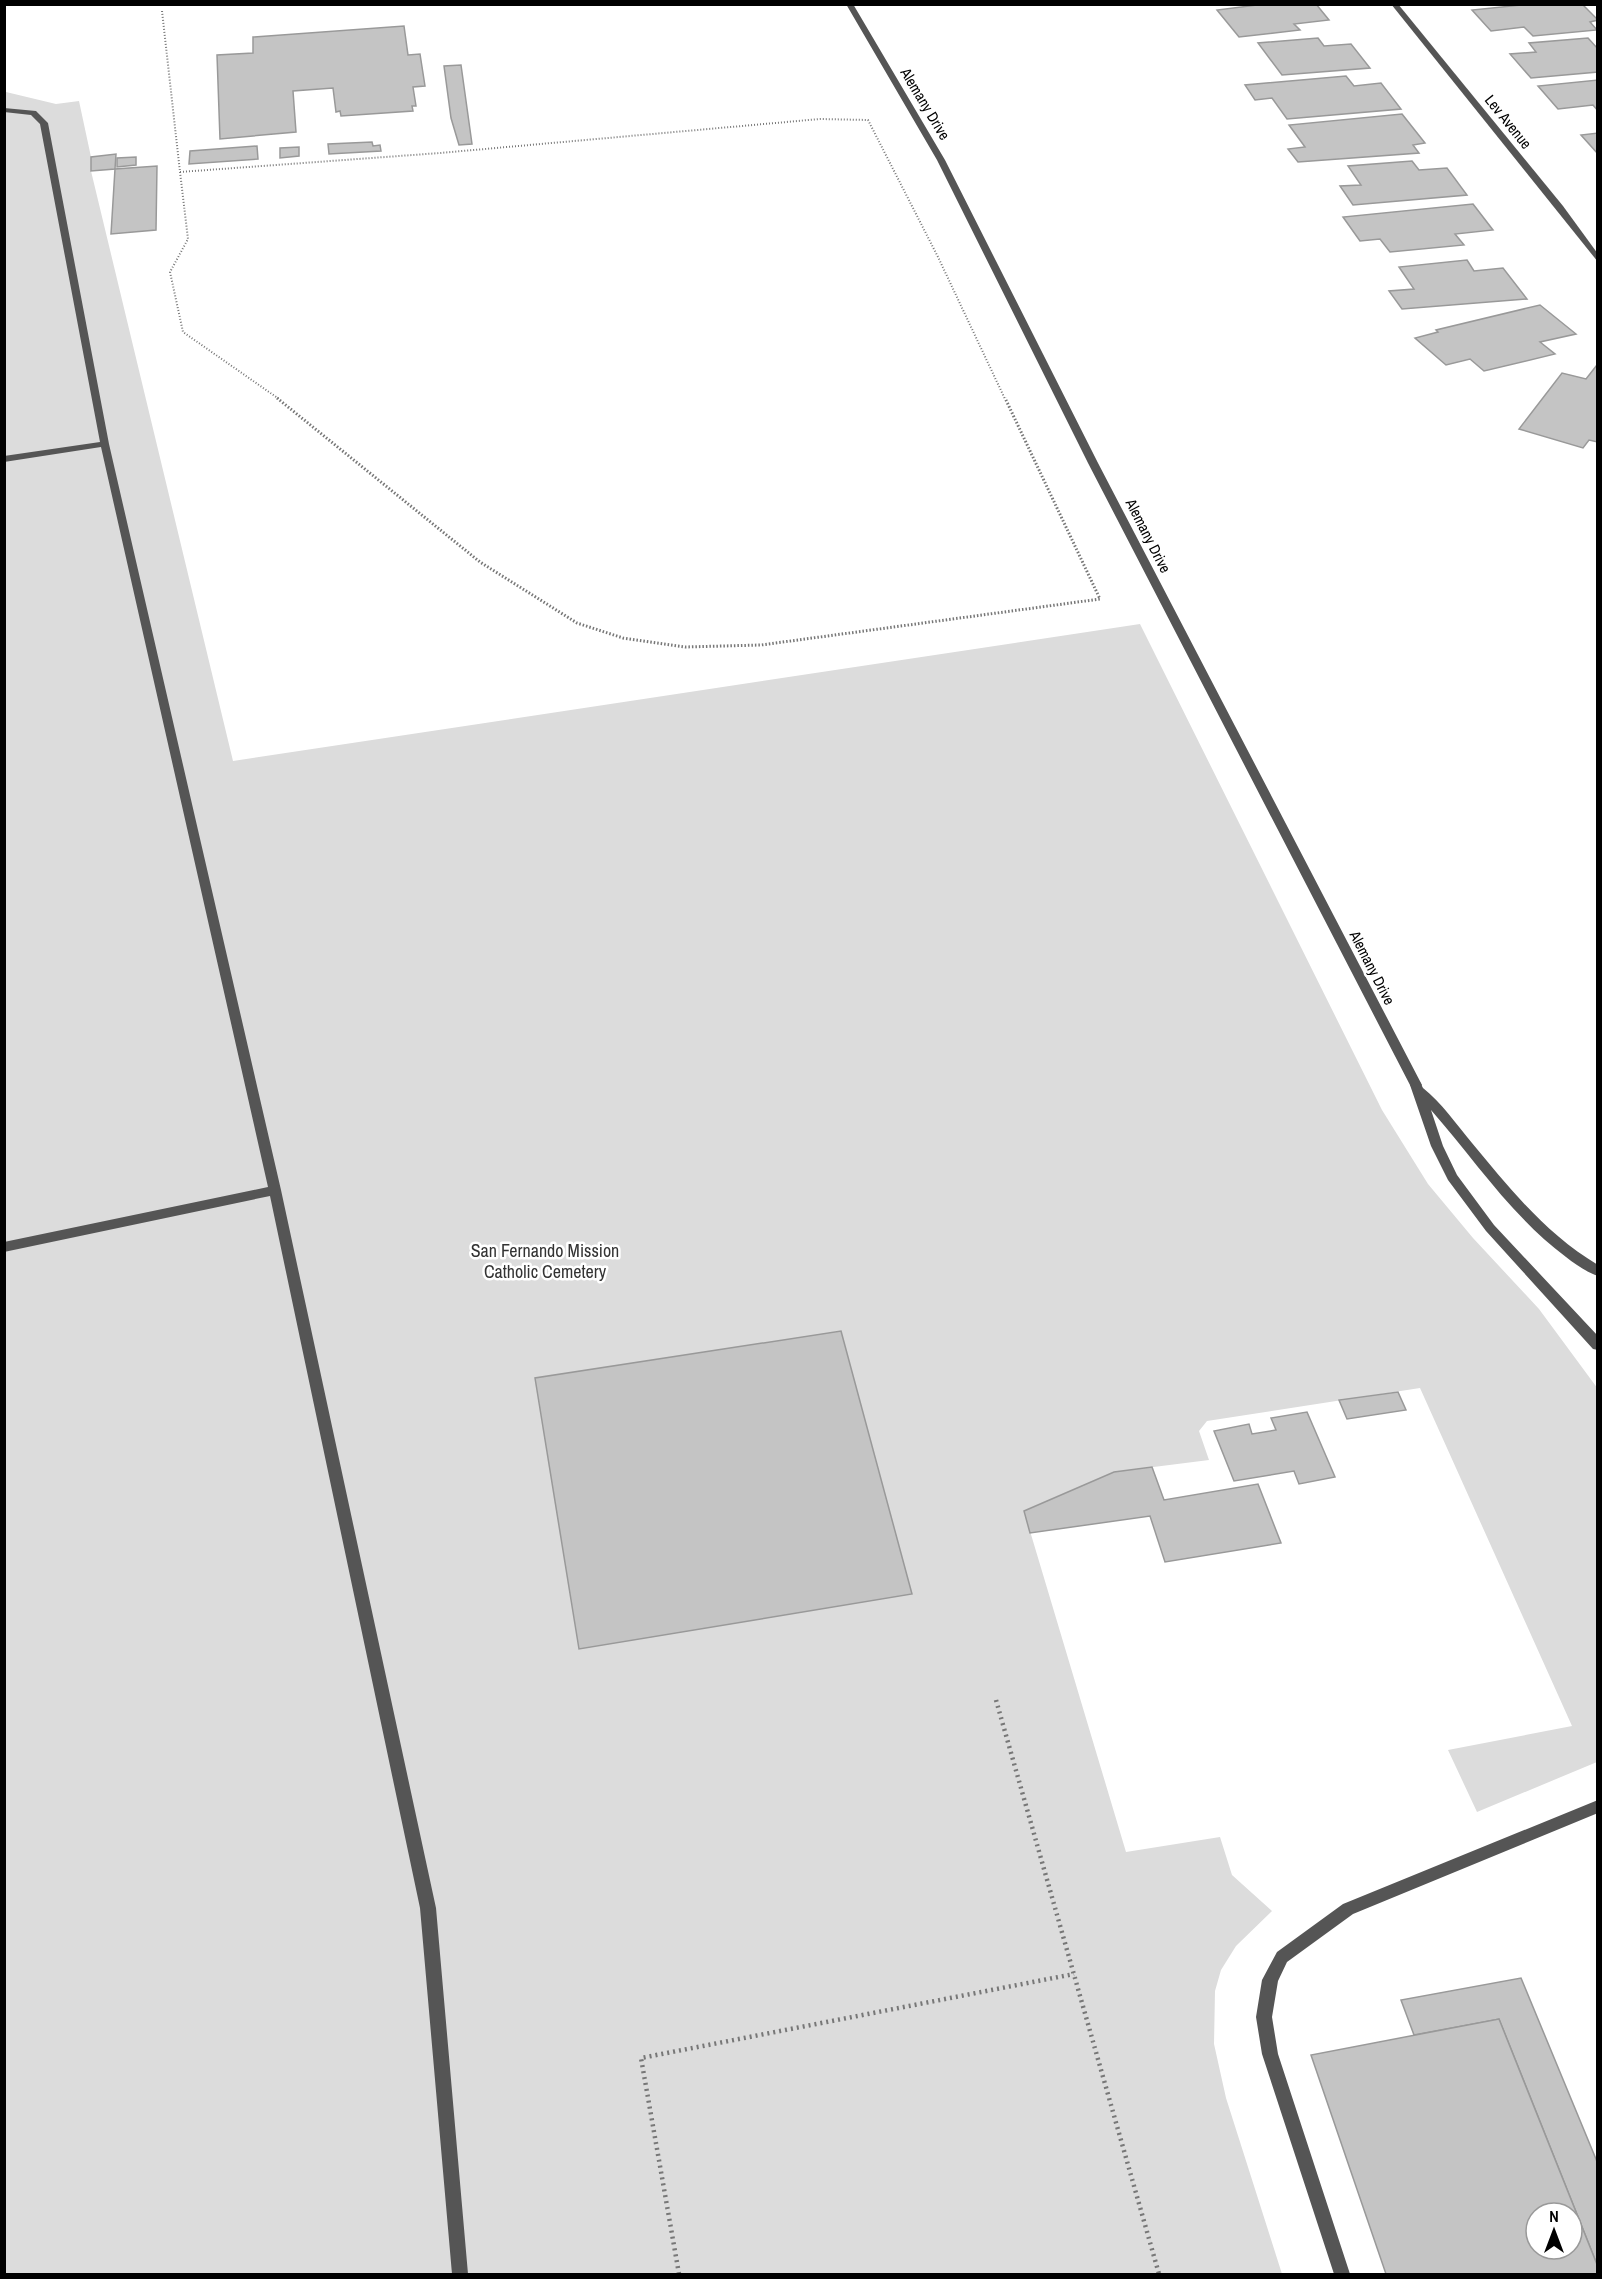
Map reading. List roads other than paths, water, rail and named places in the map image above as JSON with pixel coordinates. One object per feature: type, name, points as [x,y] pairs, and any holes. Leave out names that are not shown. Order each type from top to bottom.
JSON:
[{"type":"street","name":"Alemany Drive","points":[[849,4],[940,160],[1093,463],[1416,1085]]},
{"type":"street","name":"Lev Avenue","points":[[1394,4],[1560,208],[1598,260]]},
{"type":"street","points":[[4,110],[33,113],[44,123],[105,444],[274,1190],[428,1908],[460,2274]]},
{"type":"street","points":[[4,459],[105,444]]},
{"type":"street","points":[[1416,1085],[1508,1198],[1543,1234],[1562,1249],[1598,1271]]},
{"type":"street","points":[[1416,1085],[1437,1146],[1452,1177],[1490,1228],[1598,1345]]},
{"type":"street","points":[[4,1247],[274,1190]]},
{"type":"street","points":[[1342,2274],[1270,2054],[1264,2018],[1270,1980],[1282,1957],[1348,1909],[1598,1806]]},
{"type":"park label","name":"San Fernando Mission Catholic Cemetery","points":[[545,1261]]}]
